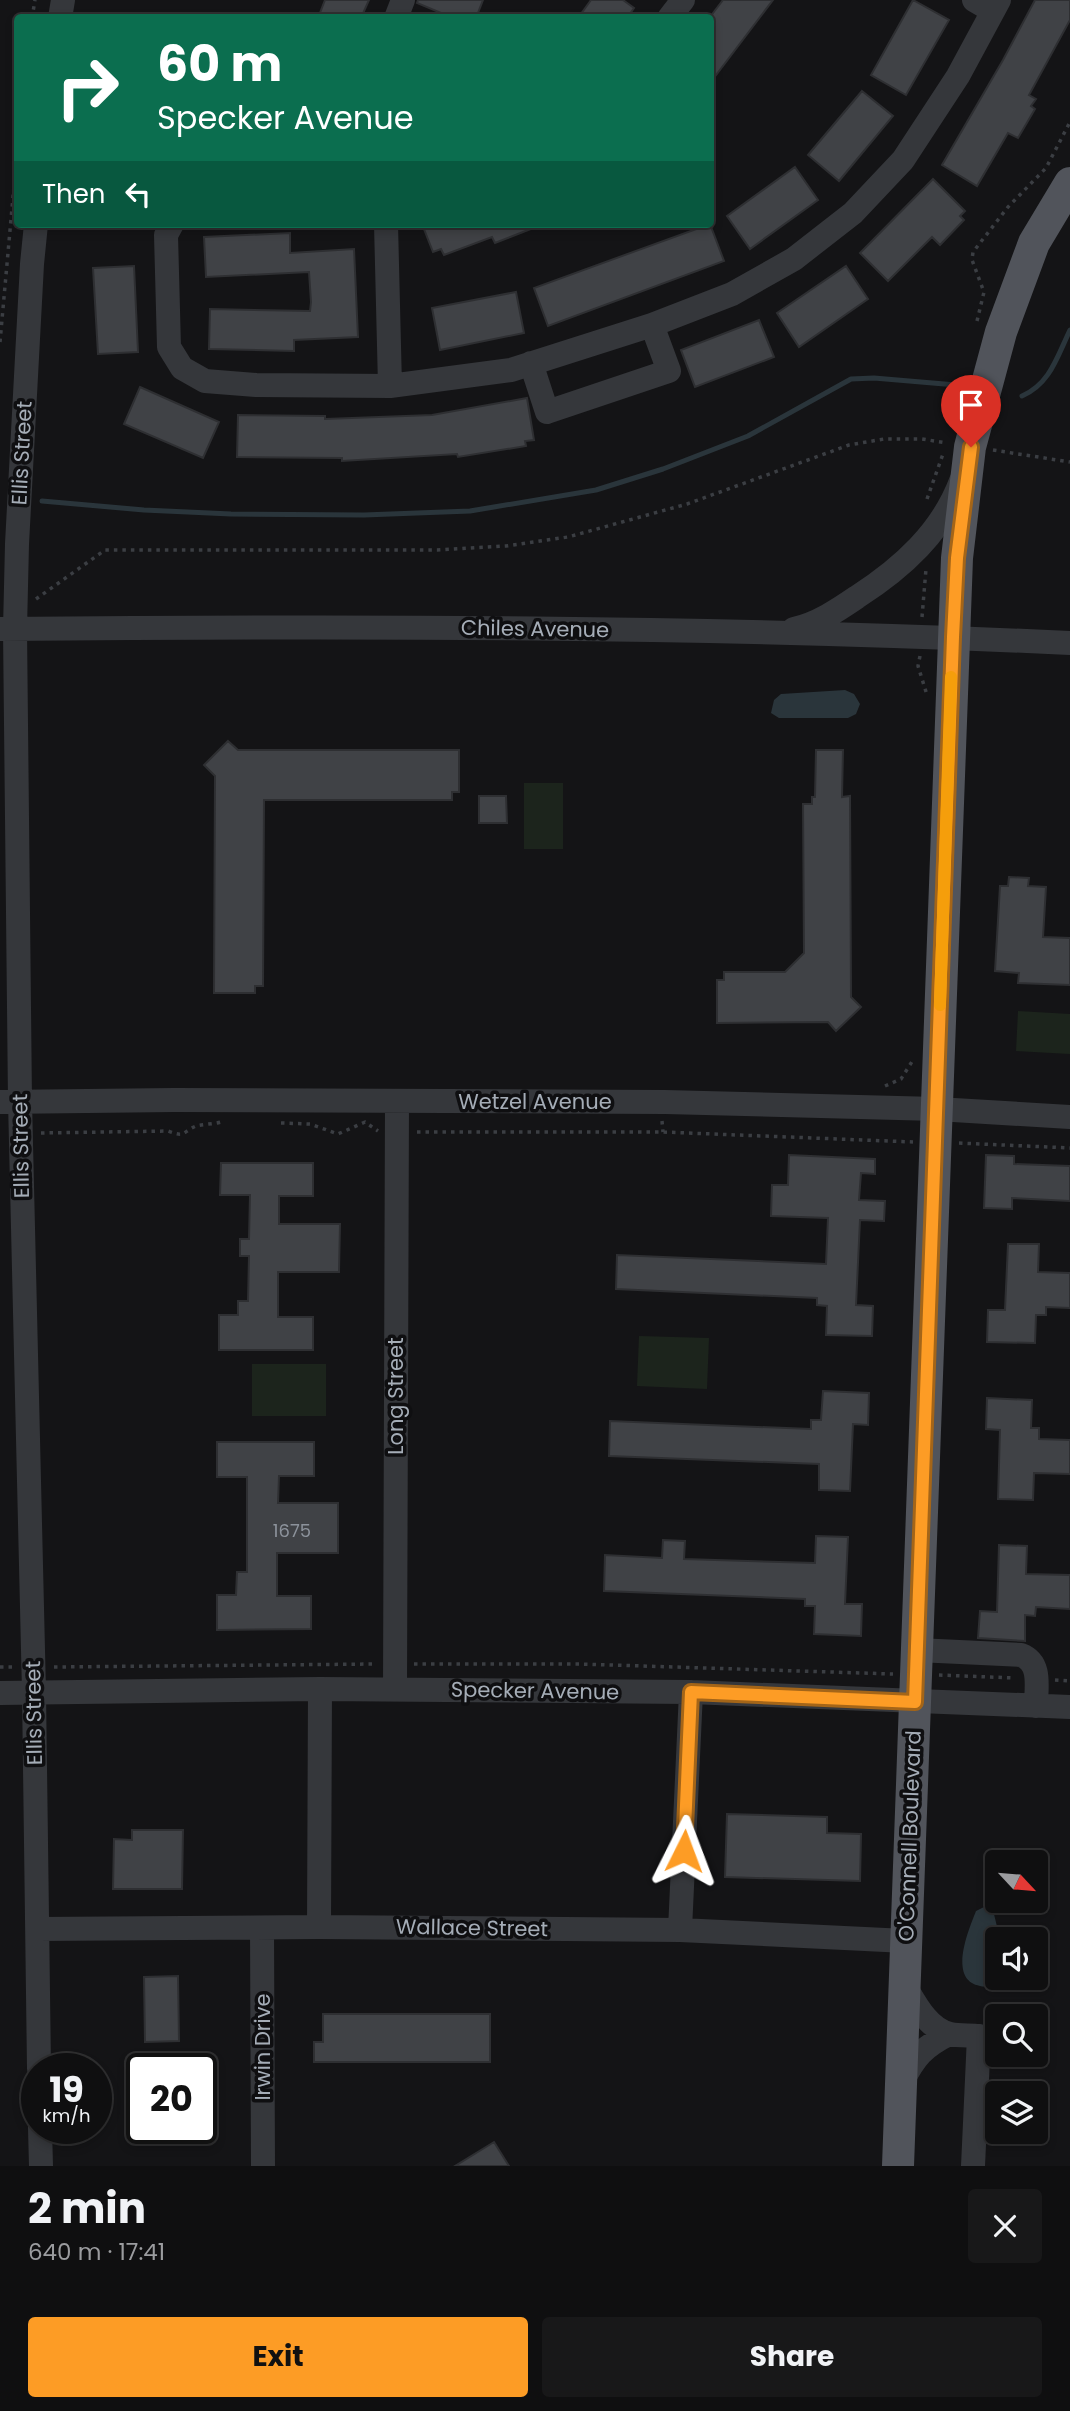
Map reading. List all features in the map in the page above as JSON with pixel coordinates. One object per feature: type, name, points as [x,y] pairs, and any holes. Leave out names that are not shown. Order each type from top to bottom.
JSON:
[{"type":"main road","name":"O'Connell Boulevard","points":[[898,2166],[957,558],[958,445],[1034,243],[1070,183]]},
{"type":"street","points":[[672,14],[683,0]]},
{"type":"street","points":[[170,228],[166,235],[169,347],[182,368],[205,381],[256,385],[390,386],[511,370],[652,325],[732,294],[794,259],[853,213],[903,160],[957,76],[989,4]]},
{"type":"street","name":"Ellis Street","points":[[36,228],[16,597],[8,629],[10,1102],[21,1133],[34,1692],[39,2053]]},
{"type":"street","points":[[386,228],[390,386]]},
{"type":"street","points":[[531,363],[547,412],[669,371],[652,325]]},
{"type":"street","points":[[779,633],[802,627],[845,605],[897,568],[925,541],[946,512],[958,445]]},
{"type":"street","name":"Chiles Avenue","points":[[8,629],[479,627],[921,636],[1070,643]]},
{"type":"street","name":"Wetzel Avenue","points":[[10,1102],[662,1102],[937,1109],[1070,1117]]},
{"type":"street","name":"Long Street","points":[[395,1689],[397,1102]]},
{"type":"street","points":[[917,1650],[1027,1657],[1036,1668],[1036,1706]]},
{"type":"street","points":[[319,1927],[320,1689]]},
{"type":"street","name":"Specker Avenue","points":[[0,1693],[320,1689],[691,1692],[1070,1707]]},
{"type":"street","points":[[680,1930],[691,1692]]},
{"type":"street","name":"Irwin Drive","points":[[262,1927],[263,2166]]},
{"type":"street","name":"Wallace Street","points":[[38,1929],[319,1927],[680,1930],[906,1941]]},
{"type":"street","points":[[905,1986],[930,2023],[949,2034],[979,2036],[973,2166]]},
{"type":"street","points":[[901,2083],[920,2053],[928,2045],[949,2034]]},
{"type":"street","points":[[40,2144],[41,2166]]},
{"type":"path","points":[[976,324],[984,292],[972,260],[972,252],[1008,207],[1046,168],[1070,122]]},
{"type":"path","points":[[0,342],[14,186]]},
{"type":"path","points":[[16,597],[37,600],[105,550],[437,550],[506,546],[568,537],[674,508],[849,444],[884,439],[922,439],[1070,462]]},
{"type":"path","points":[[927,500],[958,445]]},
{"type":"path","points":[[925,541],[928,551],[918,666],[929,701]]},
{"type":"path","points":[[875,1088],[896,1083],[915,1058]]},
{"type":"path","points":[[662,1102],[663,1132]]},
{"type":"path","points":[[21,1133],[168,1131],[185,1135],[194,1126],[233,1120]]},
{"type":"path","points":[[272,1121],[310,1124],[338,1133],[365,1122],[379,1132],[663,1132],[1070,1148]]},
{"type":"shaded area","points":[[845,690],[854,694],[860,704],[856,714],[848,718],[779,718],[771,713],[774,700],[781,694]]},
{"type":"shaded area","points":[[524,783],[563,783],[563,849],[524,849]]},
{"type":"shaded area","points":[[1018,1011],[1070,1014],[1070,1054],[1016,1051]]},
{"type":"shaded area","points":[[639,1336],[709,1338],[707,1389],[637,1386]]},
{"type":"shaded area","points":[[252,1364],[326,1364],[326,1416],[252,1416]]},
{"type":"shaded area","points":[[985,1906],[985,1913],[994,1913],[997,1927],[985,1927],[983,1986],[970,1982],[964,1974],[962,1964],[965,1941],[976,1911]]},
{"type":"building","points":[[325,0],[369,0],[363,14],[320,14]]},
{"type":"building","points":[[418,0],[483,0],[478,14],[443,14],[417,3]]},
{"type":"building","points":[[591,0],[623,0],[634,8],[630,14],[581,14]]},
{"type":"building","points":[[723,0],[773,0],[714,78],[714,14]]},
{"type":"building","points":[[913,0],[949,20],[906,95],[871,75]]},
{"type":"building","points":[[1035,0],[1070,0],[1070,20],[1029,95],[1036,99],[1031,106],[1035,109],[1018,138],[1008,133],[977,186],[942,165]]},
{"type":"building","points":[[862,91],[893,116],[839,181],[808,155]]},
{"type":"building","points":[[795,167],[818,200],[750,249],[727,216]]},
{"type":"building","points":[[933,179],[965,211],[960,216],[964,220],[940,245],[932,237],[888,281],[860,253]]},
{"type":"building","points":[[424,228],[533,228],[495,243],[492,237],[444,255],[441,249],[433,252]]},
{"type":"building","points":[[699,228],[712,228],[724,261],[548,326],[534,288]]},
{"type":"building","points":[[290,233],[290,253],[354,249],[358,337],[294,340],[294,351],[209,349],[210,309],[310,311],[311,302],[309,272],[206,277],[204,237]]},
{"type":"building","points":[[134,266],[138,352],[98,354],[93,268]]},
{"type":"building","points":[[846,266],[868,299],[799,347],[777,313]]},
{"type":"building","points":[[516,292],[524,333],[440,350],[432,308]]},
{"type":"building","points":[[759,320],[774,357],[695,387],[681,350]]},
{"type":"building","points":[[140,387],[219,422],[203,458],[124,424]]},
{"type":"building","points":[[527,398],[534,440],[525,441],[526,446],[458,457],[457,454],[342,461],[342,458],[237,457],[238,415],[325,416],[325,419],[432,415]]},
{"type":"building","points":[[228,741],[238,750],[459,750],[459,792],[452,792],[452,800],[264,800],[263,986],[255,986],[255,993],[214,993],[215,776],[204,765]]},
{"type":"building","points":[[816,750],[843,750],[842,797],[850,796],[851,997],[861,1007],[836,1031],[828,1022],[717,1023],[717,980],[724,980],[724,972],[785,972],[804,953],[803,804],[812,804],[812,797],[815,797]]},
{"type":"building","points":[[479,796],[506,796],[507,823],[479,823]]},
{"type":"building","points":[[1009,877],[1029,878],[1028,886],[1046,887],[1043,937],[1070,938],[1070,985],[1018,983],[1019,973],[995,971],[1000,886],[1008,886]]},
{"type":"building","points":[[789,1155],[875,1159],[875,1174],[861,1173],[859,1200],[885,1201],[884,1221],[860,1220],[856,1305],[873,1306],[872,1336],[826,1335],[827,1306],[817,1305],[817,1298],[616,1289],[617,1255],[826,1264],[828,1218],[771,1216],[772,1185],[788,1185]]},
{"type":"building","points":[[986,1155],[1014,1156],[1014,1164],[1070,1166],[1070,1201],[1012,1198],[1012,1209],[984,1208]]},
{"type":"building","points":[[221,1163],[313,1163],[313,1196],[279,1196],[279,1224],[340,1224],[339,1272],[278,1272],[278,1317],[313,1317],[313,1350],[219,1350],[219,1315],[238,1315],[238,1301],[248,1301],[249,1256],[240,1256],[240,1239],[249,1239],[250,1195],[220,1195]]},
{"type":"building","points":[[1008,1244],[1039,1244],[1038,1272],[1070,1273],[1070,1308],[1046,1307],[1046,1315],[1036,1315],[1035,1343],[987,1342],[988,1310],[1005,1310]]},
{"type":"building","points":[[823,1391],[869,1393],[868,1425],[853,1424],[850,1491],[819,1490],[819,1464],[609,1456],[610,1421],[811,1429],[811,1420],[821,1420]]},
{"type":"building","points":[[987,1398],[1032,1400],[1031,1428],[1039,1428],[1039,1439],[1070,1440],[1070,1474],[1034,1473],[1033,1500],[998,1499],[1000,1430],[986,1429]]},
{"type":"building","points":[[217,1442],[314,1442],[314,1476],[279,1476],[278,1503],[338,1503],[338,1553],[277,1553],[277,1596],[311,1596],[311,1629],[217,1630],[217,1595],[236,1595],[237,1572],[247,1572],[247,1477],[217,1477]]},
{"type":"building","points":[[816,1536],[848,1537],[845,1604],[862,1604],[861,1636],[814,1634],[815,1606],[805,1606],[805,1599],[604,1591],[605,1555],[662,1558],[663,1540],[685,1541],[684,1559],[815,1563]]},
{"type":"building","points":[[999,1545],[1027,1546],[1026,1574],[1070,1575],[1070,1609],[1036,1607],[1035,1616],[1025,1615],[1025,1641],[978,1638],[980,1611],[997,1612]]},
{"type":"building","points":[[727,1814],[827,1817],[827,1833],[861,1834],[860,1881],[725,1877]]},
{"type":"building","points":[[132,1830],[183,1830],[182,1889],[113,1889],[114,1839],[132,1840]]},
{"type":"building","points":[[178,1976],[179,2041],[145,2042],[144,1977]]},
{"type":"building","points":[[323,2014],[490,2014],[490,2062],[314,2062],[314,2042],[323,2042]]},
{"type":"building","points":[[494,2142],[509,2166],[455,2166]]},
{"type":"waterway","points":[[1022,396],[1032,391],[1046,377],[1070,330]]},
{"type":"waterway","points":[[42,501],[231,514],[364,515],[470,511],[596,490],[663,469],[748,436],[851,379],[874,378],[956,385]]},
{"type":"slow traffic","points":[[940,1005],[951,677]]},
{"type":"route","points":[[684,1851],[691,1692],[915,1702],[953,637],[957,558],[971,447]]}]
